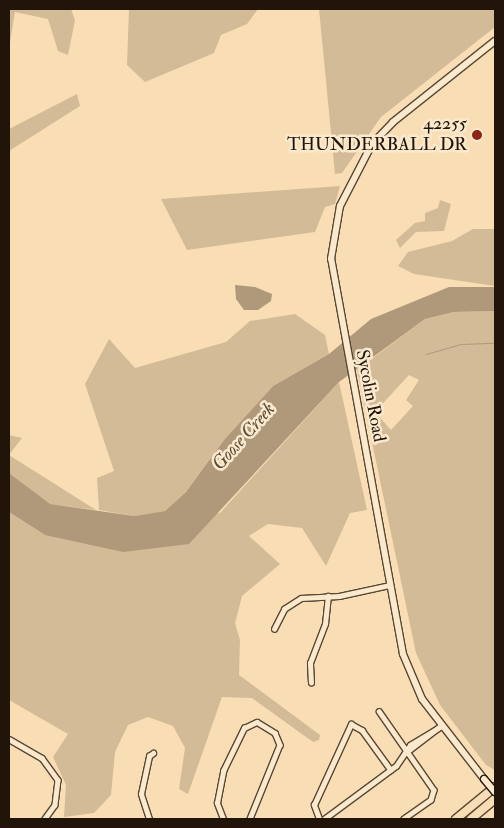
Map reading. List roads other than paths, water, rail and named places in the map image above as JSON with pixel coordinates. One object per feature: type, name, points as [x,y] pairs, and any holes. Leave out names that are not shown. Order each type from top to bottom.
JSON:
[{"type":"highway","points":[[456,819],[495,787]]},
{"type":"highway","points":[[471,819],[495,799]]},
{"type":"main road","name":"Sycolin Road","points":[[495,41],[393,122],[358,164],[340,206],[332,246],[333,280],[390,585],[410,676],[440,727],[495,792]]},
{"type":"street","points":[[274,629],[280,615],[293,602],[390,585]]},
{"type":"street","points":[[311,684],[310,662],[325,624],[328,596]]},
{"type":"street","points":[[379,711],[434,792],[431,800],[404,819]]},
{"type":"street","points":[[224,819],[216,803],[224,771],[244,728],[257,722],[275,733],[279,750],[250,819]]},
{"type":"street","points":[[320,819],[315,811],[317,797],[349,728],[355,724],[391,770]]},
{"type":"street","points":[[324,819],[391,770],[406,753],[440,727]]},
{"type":"street","points":[[9,739],[42,758],[58,780],[55,805],[45,819]]},
{"type":"street","points":[[149,819],[141,794],[149,756],[154,753]]},
{"type":"water","points":[[235,285],[255,287],[272,294],[271,301],[258,310],[244,310],[236,299]]},
{"type":"water","name":"Goose Creek","points":[[449,287],[495,287],[495,311],[454,312],[425,319],[339,382],[189,544],[123,552],[45,535],[9,512],[9,473],[50,504],[134,516],[165,511],[186,492],[224,440],[273,386],[329,354],[371,319]]},
{"type":"waterway","points":[[426,354],[461,344],[495,343]]},
{"type":"place","name":"42255 THUNDERBALL DR","points":[[477,135]]}]
